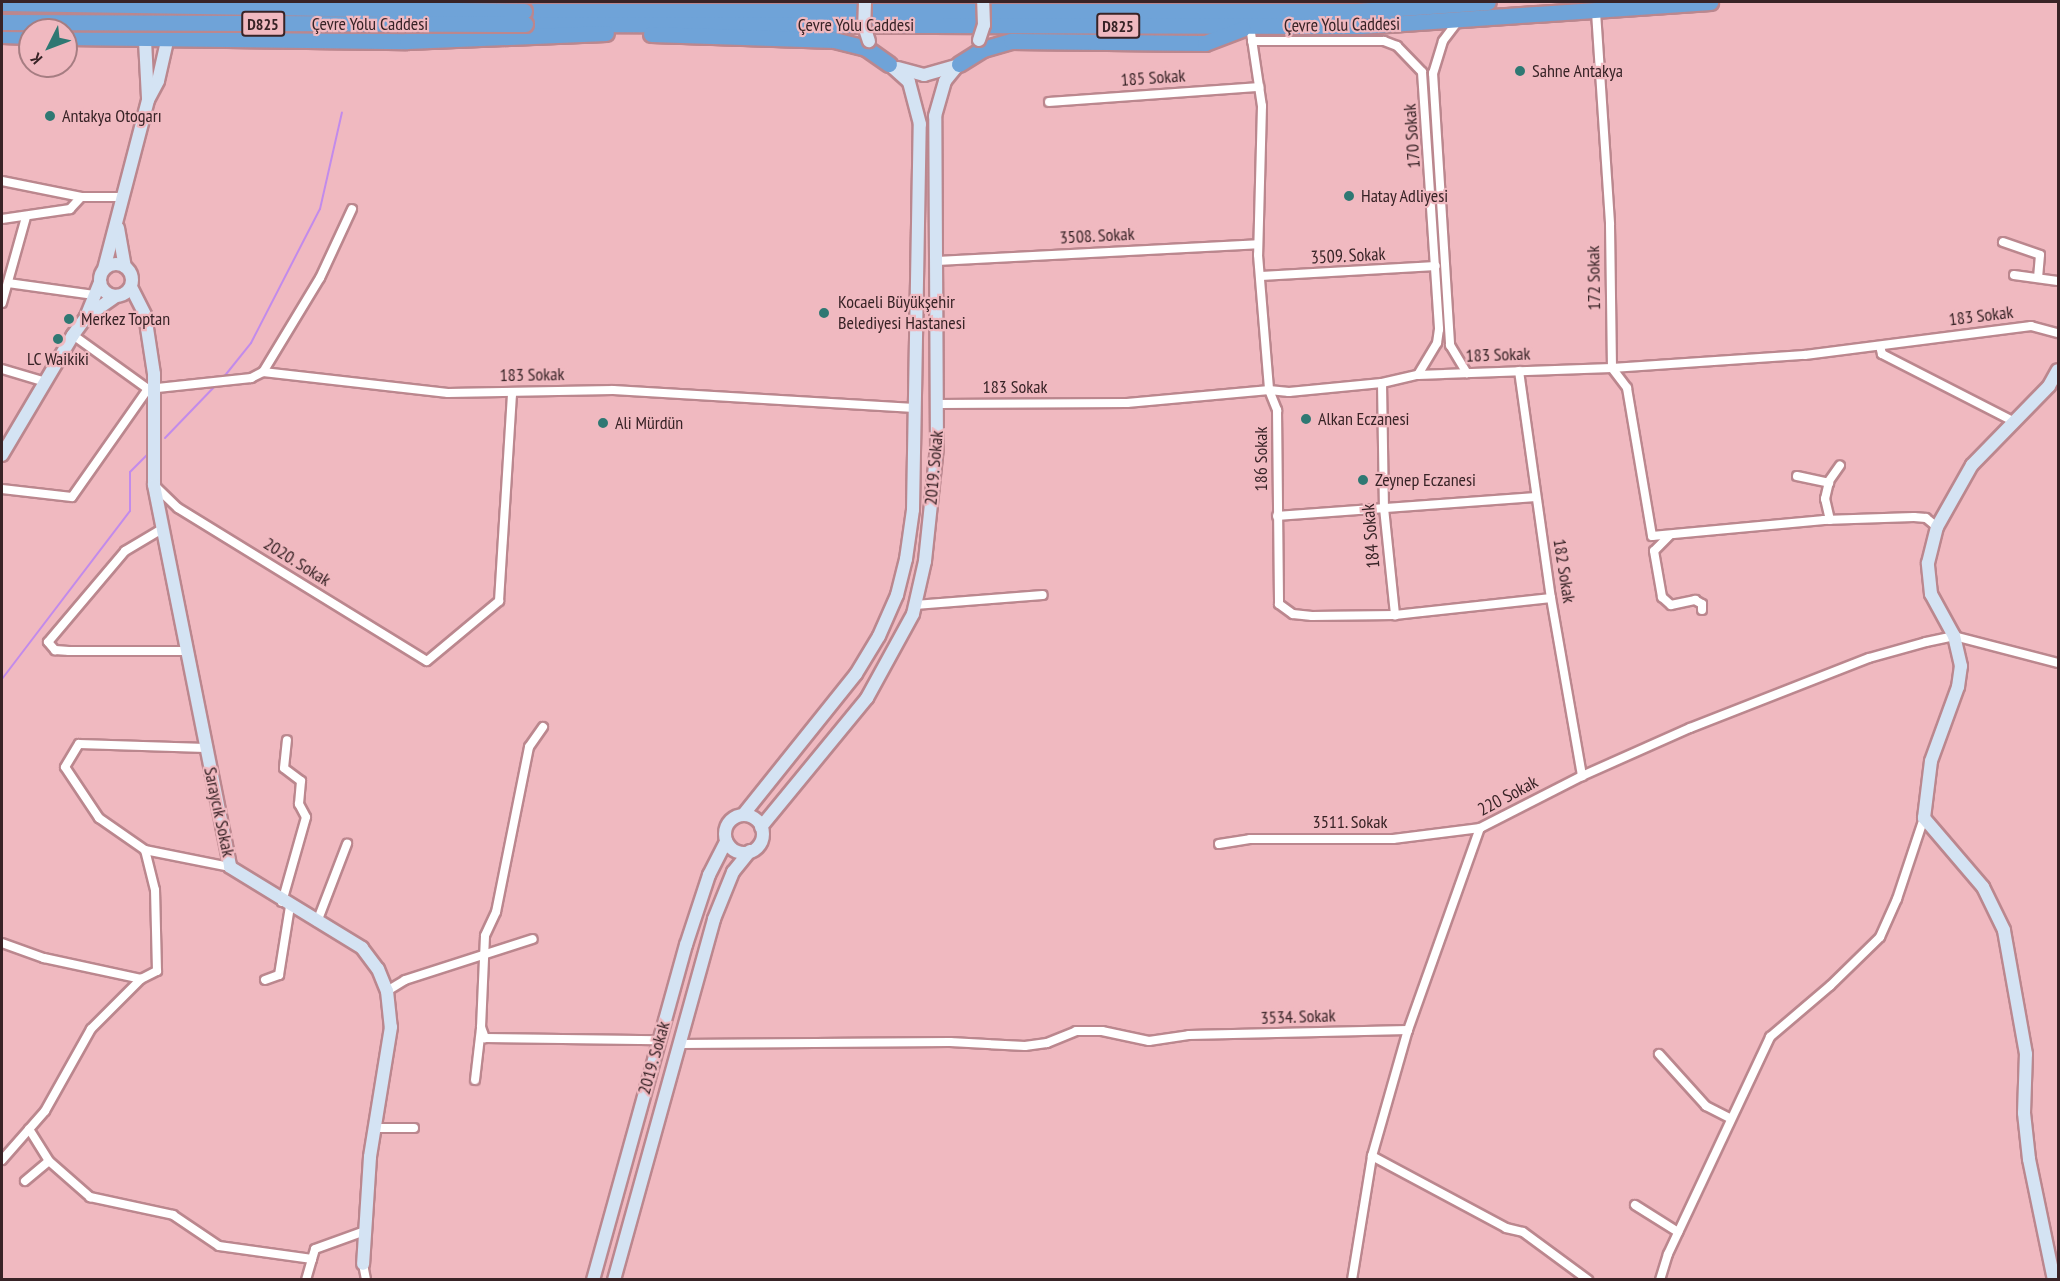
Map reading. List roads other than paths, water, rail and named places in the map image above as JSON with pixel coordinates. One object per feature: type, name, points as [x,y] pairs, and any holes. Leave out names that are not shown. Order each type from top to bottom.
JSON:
[{"type":"highway","points":[[659,2],[851,11]]},
{"type":"highway","points":[[1206,2],[1237,11]]},
{"type":"highway","name":"Çevre Yolu Caddesi","points":[[2,22],[851,11],[1357,11],[1488,2]]},
{"type":"highway","name":"Çevre Yolu Caddesi","points":[[2,3],[764,25],[1252,34],[1596,12],[1710,2]]},
{"type":"highway","points":[[78,37],[168,41],[407,41],[764,25]]},
{"type":"highway","points":[[618,33],[834,40],[866,48],[889,64]]},
{"type":"highway","points":[[959,64],[983,49],[1011,41],[1205,43],[1252,34]]},
{"type":"highway","points":[[2,35],[18,36]]},
{"type":"street","points":[[148,100],[145,40],[152,2]]},
{"type":"street","points":[[2,456],[73,335],[86,317],[100,282],[118,228],[123,197],[148,100],[158,81],[176,2]]},
{"type":"street","name":"2019. Sokak","points":[[593,1280],[693,925],[726,841],[728,824],[743,815],[856,674],[879,636],[897,595],[913,510],[920,124],[909,82],[869,41],[864,26],[865,2]]},
{"type":"street","name":"2019. Sokak","points":[[614,1280],[714,920],[734,872],[750,851],[759,844],[761,828],[867,698],[899,645],[915,605],[929,529],[938,404],[935,116],[945,81],[979,40],[984,25],[983,2]]},
{"type":"street","name":"172 Sokak","points":[[1596,12],[1610,225],[1612,368]]},
{"type":"street","name":"170 Sokak","points":[[1458,21],[1443,41],[1433,73],[1450,345],[1467,373]]},
{"type":"street","name":"170 Sokak","points":[[1252,34],[1384,41],[1397,46],[1422,72],[1427,98],[1436,266],[1437,343],[1418,375]]},
{"type":"street","name":"186 Sokak","points":[[1252,34],[1259,87],[1258,244],[1269,390],[1277,410],[1279,604],[1293,614],[1312,616],[1395,615],[1551,598]]},
{"type":"street","points":[[889,64],[924,75],[959,64]]},
{"type":"street","name":"185 Sokak","points":[[1049,102],[1259,87]]},
{"type":"street","points":[[2,181],[81,197],[123,197]]},
{"type":"street","points":[[2,219],[26,217],[70,208],[81,197]]},
{"type":"street","points":[[263,372],[320,278],[352,209]]},
{"type":"street","points":[[2,303],[26,217]]},
{"type":"street","points":[[86,317],[131,287],[133,278],[125,267],[118,228]]},
{"type":"street","points":[[2003,242],[2040,255],[2038,277]]},
{"type":"street","name":"3508. Sokak","points":[[937,261],[1258,244]]},
{"type":"street","points":[[104,269],[112,264],[125,267]]},
{"type":"street","name":"3509. Sokak","points":[[1261,276],[1436,266]]},
{"type":"street","points":[[2014,275],[2058,281]]},
{"type":"street","points":[[100,282],[108,294],[116,296]]},
{"type":"street","points":[[8,283],[94,295]]},
{"type":"street","name":"Saraycık Sokak","points":[[131,287],[144,315],[151,389],[153,485],[230,867],[286,904],[362,948],[378,969],[387,991],[391,1027],[376,1128],[364,1231],[363,1264]]},
{"type":"street","name":"183 Sokak","points":[[938,404],[1127,403],[1269,390],[1289,392],[1382,383],[1418,375],[1612,368],[1880,346],[2031,326],[2058,333]]},
{"type":"street","points":[[2,489],[72,497],[151,389],[73,335]]},
{"type":"street","points":[[1880,346],[1882,354],[2013,421]]},
{"type":"street","points":[[1612,368],[1627,388],[1652,536],[1830,520],[1914,517],[1926,518],[1937,527]]},
{"type":"street","points":[[2,369],[46,382]]},
{"type":"street","points":[[1660,1280],[1678,1232],[1730,1118],[1757,1071],[1770,1037],[1839,978],[1880,937],[1897,899],[1924,818],[1931,761],[1960,677],[1954,636],[1931,594],[1928,563],[1937,527],[1972,465],[2049,386],[2058,370]]},
{"type":"street","name":"182 Sokak","points":[[1519,371],[1535,497],[1582,776]]},
{"type":"street","name":"183 Sokak","points":[[151,389],[251,378],[263,372],[383,388],[448,393],[613,390],[914,408]]},
{"type":"street","name":"184 Sokak","points":[[1382,383],[1384,508],[1395,615]]},
{"type":"street","name":"2020. Sokak","points":[[153,485],[178,508],[427,662],[499,601],[512,392]]},
{"type":"street","points":[[1830,520],[1825,510],[1829,483],[1840,465]]},
{"type":"street","points":[[1797,476],[1829,483]]},
{"type":"street","points":[[1278,516],[1535,497]]},
{"type":"street","points":[[162,529],[125,551],[48,642],[55,650],[69,651],[187,651]]},
{"type":"street","points":[[1672,534],[1654,551],[1662,597],[1671,605],[1695,600],[1702,604],[1702,610]]},
{"type":"street","points":[[915,605],[1043,595]]},
{"type":"street","points":[[1954,636],[2058,663]]},
{"type":"street","name":"220 Sokak","points":[[1352,1280],[1372,1156],[1408,1030],[1480,828],[1582,776],[1690,728],[1869,658],[1954,636]]},
{"type":"street","points":[[475,1080],[481,1027],[485,936],[496,912],[529,747],[543,727]]},
{"type":"street","points":[[265,980],[279,975],[286,904],[306,816],[299,804],[300,781],[284,768],[287,740]]},
{"type":"street","points":[[206,748],[79,744],[65,767],[99,818],[145,850],[230,867]]},
{"type":"street","points":[[743,815],[754,818],[761,828]]},
{"type":"street","points":[[1924,818],[1983,887],[2004,930],[2026,1054],[2024,1113],[2029,1159],[2054,1280]]},
{"type":"street","name":"3511. Sokak","points":[[1219,844],[1250,839],[1393,839],[1480,828]]},
{"type":"street","points":[[726,841],[734,850],[750,851]]},
{"type":"street","points":[[317,922],[347,844]]},
{"type":"street","points":[[2,1160],[45,1111],[91,1029],[141,979],[157,971],[155,890],[145,850]]},
{"type":"street","points":[[387,991],[405,980],[533,939]]},
{"type":"street","points":[[2,943],[44,958],[141,979]]},
{"type":"street","points":[[481,1027],[485,1038],[659,1040]]},
{"type":"street","name":"3534. Sokak","points":[[680,1044],[950,1042],[1025,1046],[1047,1043],[1076,1031],[1102,1031],[1149,1041],[1189,1035],[1408,1030]]},
{"type":"street","points":[[1659,1054],[1706,1106],[1730,1118]]},
{"type":"street","points":[[376,1128],[414,1128]]},
{"type":"street","points":[[29,1129],[49,1161],[90,1197],[173,1215],[219,1246],[312,1259]]},
{"type":"street","points":[[1372,1156],[1506,1228],[1523,1232],[1588,1280]]},
{"type":"street","points":[[25,1181],[49,1161]]},
{"type":"street","points":[[1635,1205],[1678,1232]]},
{"type":"street","points":[[306,1280],[315,1249],[364,1231]]},
{"type":"street","points":[[363,1264],[366,1280]]},
{"type":"waterway","points":[[223,378],[251,343],[320,209],[342,112]]},
{"type":"waterway","points":[[165,438],[217,384]]},
{"type":"waterway","points":[[2,679],[130,511],[130,472],[148,454]]},
{"type":"place","name":"Sahne Antakya","points":[[1520,71]]},
{"type":"place","name":"Antakya Otogarı","points":[[50,116]]},
{"type":"place","name":"Hatay Adliyesi","points":[[1349,196]]},
{"type":"place","name":"Kocaeli Büyükşehir Belediyesi Hastanesi","points":[[824,313]]},
{"type":"place","name":"Merkez Toptan","points":[[69,319]]},
{"type":"place","name":"LC Waikiki","points":[[58,339]]},
{"type":"place","name":"Alkan Eczanesi","points":[[1306,419]]},
{"type":"place","name":"Ali Mürdün","points":[[603,423]]},
{"type":"place","name":"Zeynep Eczanesi","points":[[1363,480]]}]
